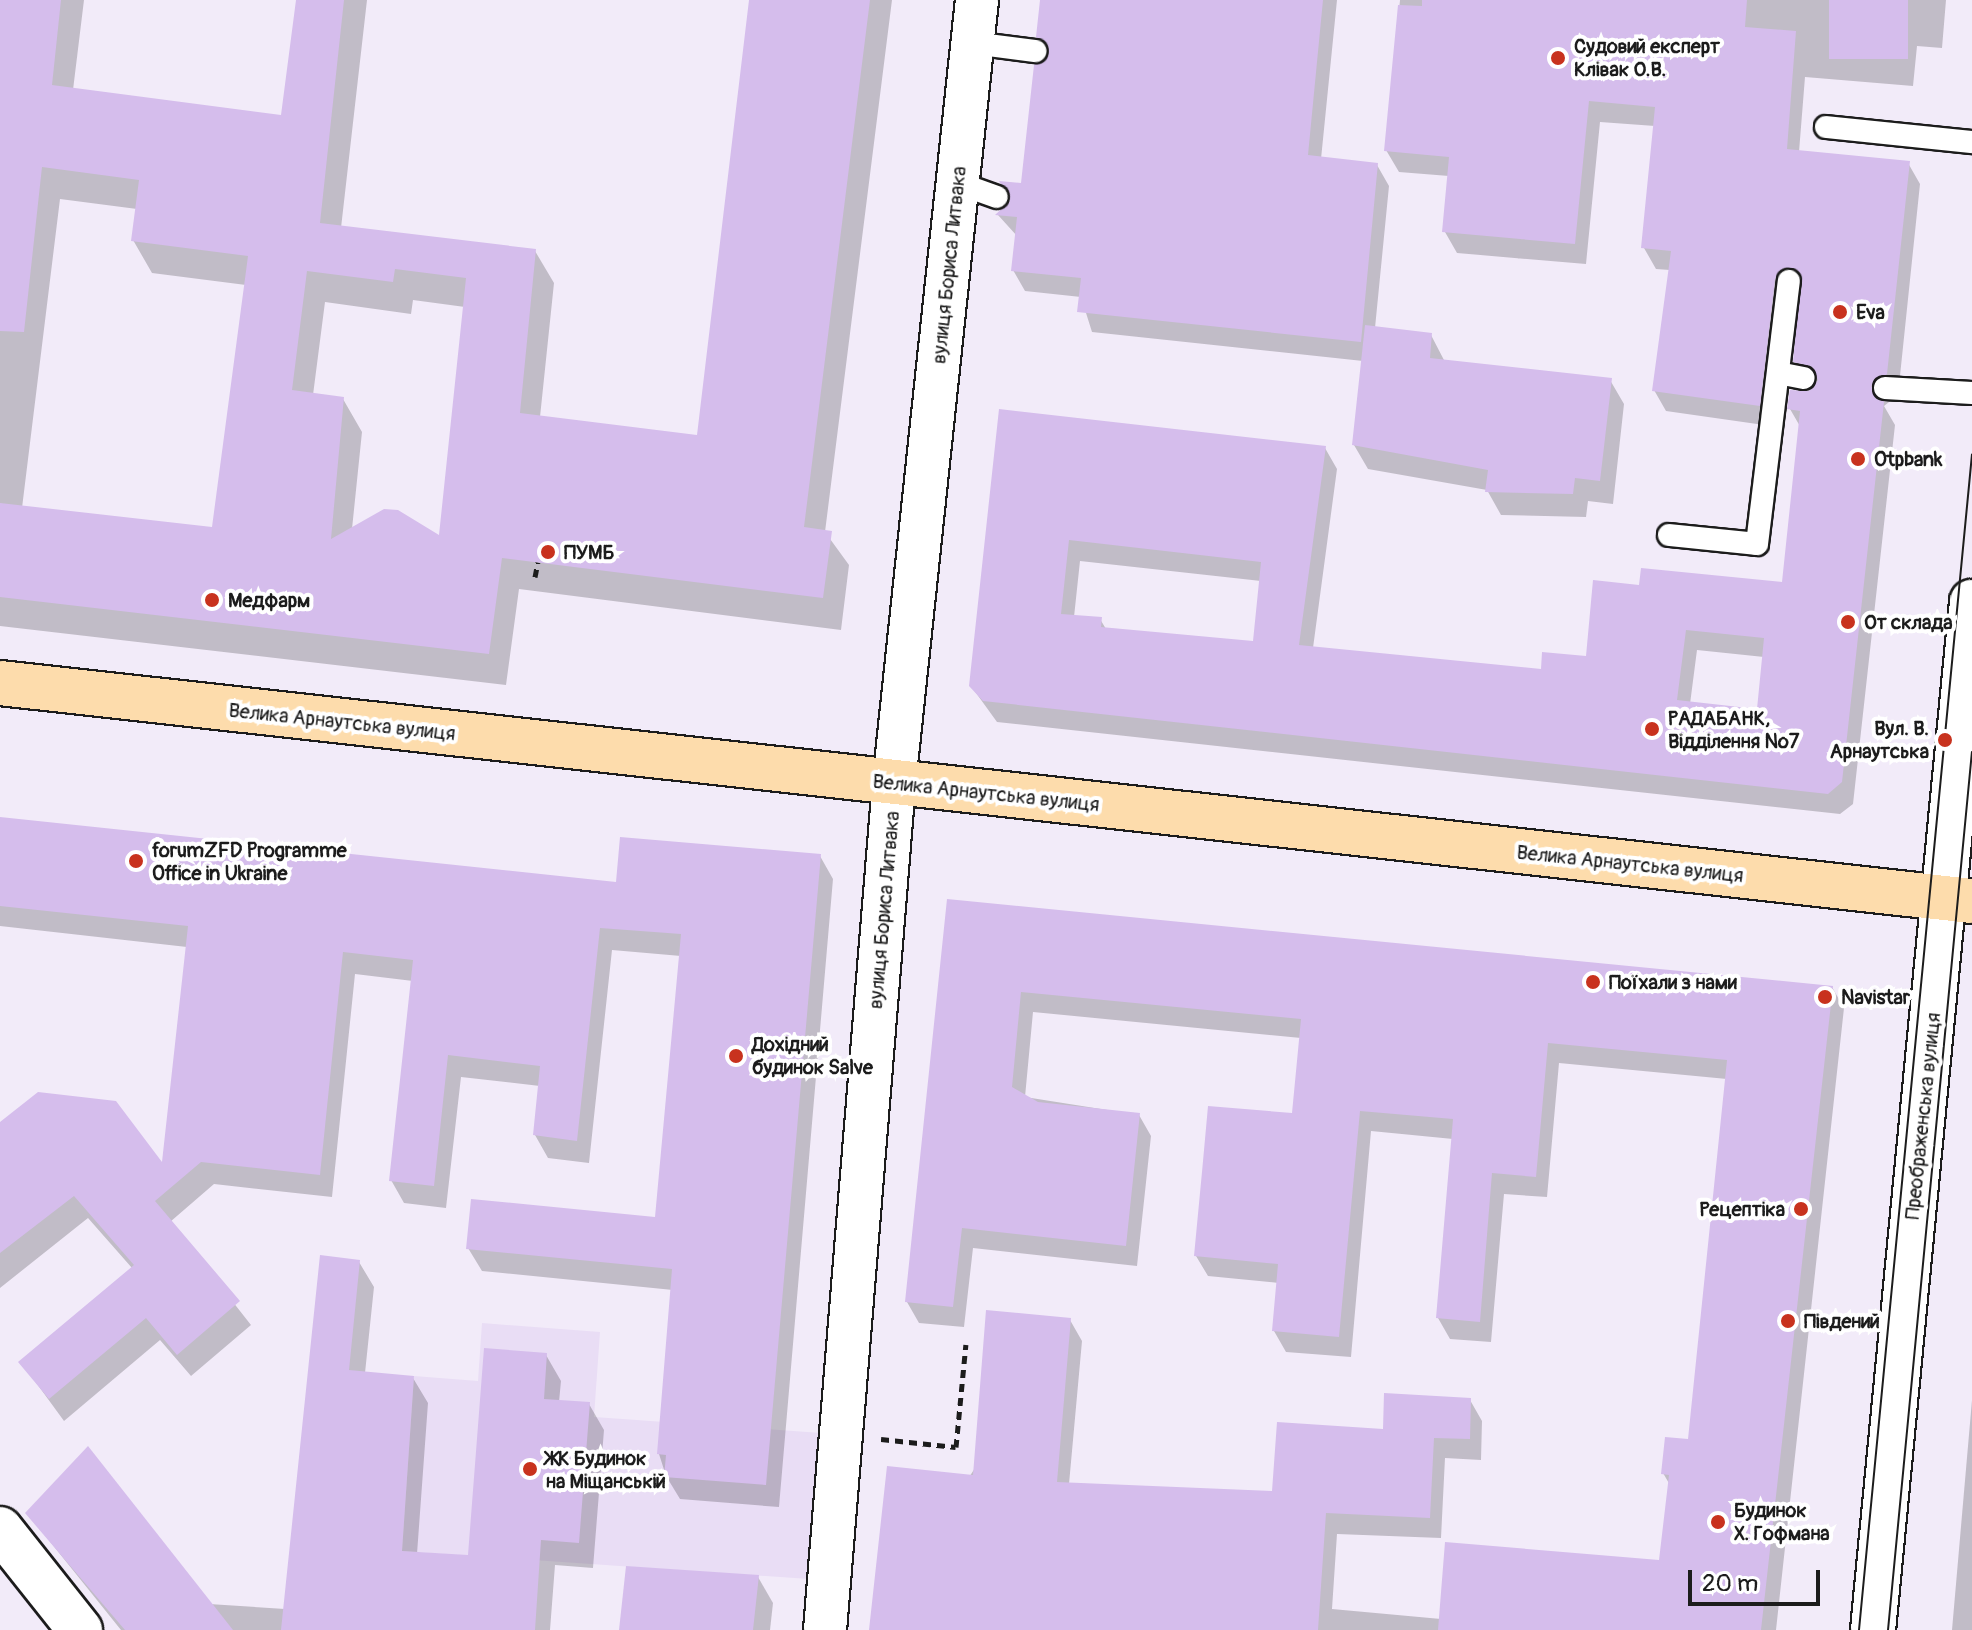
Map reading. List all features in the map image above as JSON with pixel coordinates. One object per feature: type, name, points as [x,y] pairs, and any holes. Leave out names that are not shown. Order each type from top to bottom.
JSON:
[{"type":"main road","name":"Преображенська вулиця","points":[[1873,1630],[1958,899],[1972,602]]},
{"type":"main road","name":"Велика Арнаутська вулиця","points":[[0,683],[1958,899]]},
{"type":"main road","points":[[0,1529],[80,1630]]},
{"type":"street","name":"вулиця Бориса Литвака","points":[[825,1630],[894,783],[977,0]]},
{"type":"lane","points":[[973,43],[1035,51]]},
{"type":"lane","points":[[1826,127],[1972,142]]},
{"type":"lane","points":[[958,183],[997,197]]},
{"type":"lane","points":[[1669,535],[1757,544],[1789,281]]},
{"type":"lane","points":[[1778,373],[1804,378]]},
{"type":"lane","points":[[1885,388],[1972,393]]},
{"type":"path","points":[[535,577],[538,562]]},
{"type":"path","points":[[841,1435],[956,1447],[966,1344]]},
{"type":"shaded area","points":[[482,1323],[600,1332],[594,1417],[835,1434],[824,1580],[402,1551],[414,1376],[478,1381]]},
{"type":"building","points":[[0,0],[61,0],[52,85],[281,115],[296,0],[344,0],[320,223],[536,249],[520,413],[697,435],[749,0],[870,0],[804,527],[832,531],[823,598],[502,558],[489,654],[0,597],[0,503],[212,527],[248,256],[131,241],[139,180],[42,167],[24,332],[0,331]],"holes":[[[395,269],[466,278],[439,535],[398,510],[384,509],[331,539],[344,397],[292,390],[307,271],[393,282]]]},
{"type":"building","points":[[1040,0],[1323,0],[1308,155],[1378,163],[1361,342],[1077,312],[1081,278],[1011,271],[1017,217],[995,215],[1010,201],[999,181],[1021,183],[1034,65],[1049,54],[1036,37]]},
{"type":"building","points":[[1422,0],[1747,0],[1745,27],[1796,31],[1787,149],[1910,161],[1887,374],[1871,386],[1884,402],[1842,782],[1828,794],[983,701],[969,686],[999,409],[1326,446],[1299,645],[1541,669],[1542,652],[1586,656],[1593,580],[1639,585],[1641,568],[1782,582],[1800,411],[1787,409],[1790,390],[1809,391],[1818,380],[1812,367],[1793,362],[1801,275],[1784,268],[1775,279],[1760,406],[1652,391],[1671,251],[1641,248],[1655,107],[1589,101],[1575,244],[1442,232],[1449,157],[1384,151],[1398,5],[1422,6]],"holes":[[[1069,540],[1261,562],[1253,641],[1101,627],[1102,617],[1061,614]],[[1686,630],[1764,638],[1757,709],[1677,700]]]},
{"type":"building","points":[[1829,0],[1908,0],[1908,59],[1829,59]]},
{"type":"building","points":[[1365,325],[1432,333],[1430,358],[1612,378],[1600,481],[1575,478],[1573,494],[1485,492],[1488,470],[1352,445]]},
{"type":"building","points":[[0,817],[616,882],[620,837],[821,854],[766,1485],[664,1477],[666,1455],[657,1454],[672,1269],[466,1249],[471,1199],[655,1217],[681,934],[600,928],[577,1141],[533,1135],[540,1066],[448,1055],[434,1186],[389,1181],[413,960],[343,952],[320,1175],[201,1162],[155,1201],[240,1301],[177,1355],[146,1318],[49,1399],[18,1362],[134,1265],[74,1196],[0,1253],[0,1122],[38,1092],[116,1101],[162,1162],[188,926],[0,906]]},
{"type":"building","points":[[947,899],[1833,986],[1761,1630],[1438,1630],[1445,1542],[1659,1560],[1669,1475],[1661,1474],[1665,1437],[1688,1439],[1727,1060],[1548,1043],[1536,1177],[1492,1173],[1480,1322],[1436,1318],[1453,1119],[1360,1111],[1339,1337],[1272,1331],[1278,1264],[1194,1256],[1208,1106],[1292,1113],[1301,1019],[1021,992],[1012,1087],[1038,1102],[1140,1113],[1126,1246],[962,1228],[953,1307],[905,1302]]},
{"type":"building","points":[[320,1255],[360,1260],[349,1370],[414,1376],[402,1551],[468,1555],[484,1348],[547,1353],[544,1399],[590,1402],[579,1543],[541,1540],[535,1630],[281,1630]]},
{"type":"building","points":[[986,1310],[1071,1318],[1057,1482],[1272,1491],[1277,1422],[1383,1429],[1384,1393],[1471,1398],[1470,1439],[1434,1438],[1430,1518],[1326,1513],[1318,1630],[869,1630],[887,1466],[973,1475]]},
{"type":"building","points":[[88,1446],[233,1630],[125,1630],[25,1513]]},
{"type":"building","points":[[626,1566],[759,1575],[753,1630],[619,1630]]},
{"type":"tram line","points":[[1859,1630],[1972,454]]},
{"type":"tram line","points":[[1888,1630],[1972,752]]},
{"type":"place","name":"Судовий експерт Клівак О.В.","points":[[1558,58]]},
{"type":"place","name":"Eva","points":[[1840,312]]},
{"type":"place","name":"Otpbank","points":[[1858,459]]},
{"type":"place","name":"ПУМБ","points":[[548,552]]},
{"type":"place","name":"Медфарм","points":[[212,600]]},
{"type":"place","name":"От склада","points":[[1848,622]]},
{"type":"place","name":"РАДАБАНК, Відділення №7","points":[[1652,729]]},
{"type":"place","name":"Вул. В. Арнаутська","points":[[1945,740]]},
{"type":"place","name":"forumZFD Programme Office in Ukraine","points":[[136,861]]},
{"type":"place","name":"Поїхали з нами","points":[[1593,982]]},
{"type":"place","name":"Navistar","points":[[1825,997]]},
{"type":"place","name":"Дохідний будинок Salve","points":[[736,1056]]},
{"type":"place","name":"Рецептіка","points":[[1801,1209]]},
{"type":"place","name":"Південий","points":[[1788,1321]]},
{"type":"place","name":"ЖК Будинок на Міщанській","points":[[530,1469]]},
{"type":"place","name":"Будинок Х. Гофмана","points":[[1718,1522]]}]
